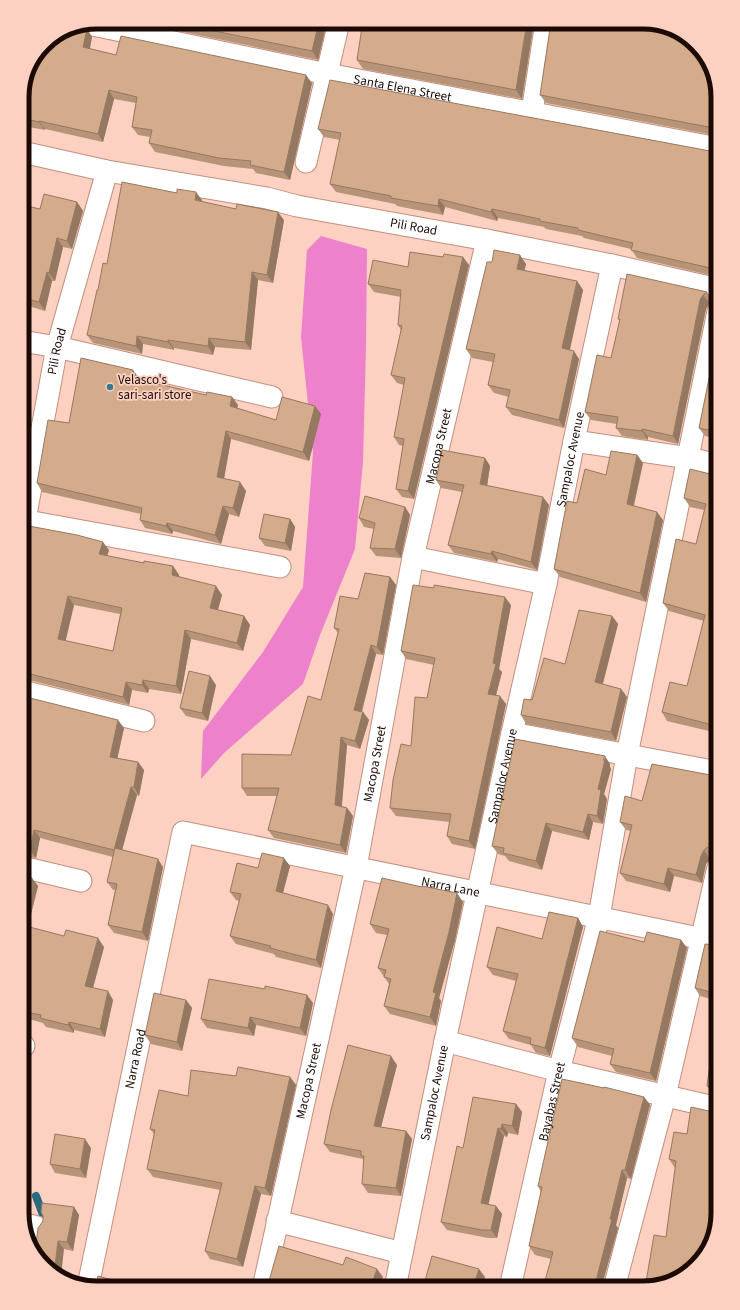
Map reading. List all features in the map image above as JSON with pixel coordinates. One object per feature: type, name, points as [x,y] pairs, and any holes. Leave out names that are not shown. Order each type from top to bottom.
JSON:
[{"type":"street","name":"Santa Elena Street","points":[[119,29],[327,74],[711,147]]},
{"type":"street","points":[[306,162],[337,29]]},
{"type":"street","points":[[532,112],[545,29]]},
{"type":"street","name":"Pili Road","points":[[29,154],[108,171],[267,198],[297,206],[488,240],[612,265],[711,287]]},
{"type":"street","name":"Pili Road","points":[[29,494],[57,347],[108,171]]},
{"type":"street","name":"Macopa Street","points":[[264,1281],[356,867],[413,557],[488,240]]},
{"type":"street","name":"Sampaloc Avenue","points":[[396,1281],[445,1041],[546,584],[574,440],[612,265]]},
{"type":"street","points":[[29,342],[57,347],[272,397]]},
{"type":"street","name":"Bayabas Street","points":[[512,1281],[558,1071],[599,917],[627,755],[711,347]]},
{"type":"street","points":[[574,440],[689,458],[711,463]]},
{"type":"street","points":[[29,527],[280,567]]},
{"type":"street","points":[[413,557],[546,584]]},
{"type":"street","points":[[29,693],[144,721]]},
{"type":"street","points":[[512,734],[711,771]]},
{"type":"street","name":"Narra Lane","points":[[182,832],[709,940]]},
{"type":"street","name":"Narra Road","points":[[89,1281],[182,832]]},
{"type":"street","points":[[29,869],[81,881]]},
{"type":"street","points":[[616,1281],[665,1096],[709,940],[711,924]]},
{"type":"street","points":[[445,1041],[558,1071],[711,1106]]},
{"type":"street","points":[[277,1221],[402,1253]]},
{"type":"shaded area","points":[[321,236],[367,249],[363,462],[355,549],[320,635],[303,684],[224,753],[201,779],[203,731],[263,652],[303,587],[313,452],[301,337],[307,250]]},
{"type":"building","points":[[205,29],[317,29],[312,51]]},
{"type":"building","points":[[362,29],[526,29],[516,90],[357,60]]},
{"type":"building","points":[[550,29],[656,30],[681,40],[700,59],[710,84],[711,127],[540,95]]},
{"type":"building","points":[[84,30],[87,30],[83,47],[116,55],[121,36],[306,75],[284,172],[250,165],[251,161],[219,158],[149,143],[152,130],[132,127],[137,97],[109,90],[98,134],[29,120],[29,93],[31,80],[36,67],[52,46],[63,38]]},
{"type":"building","points":[[330,80],[711,151],[711,268],[631,250],[633,243],[578,230],[578,228],[540,221],[540,219],[492,209],[491,212],[439,199],[438,206],[391,198],[391,196],[330,184],[341,133],[318,129]]},
{"type":"building","points":[[122,182],[177,193],[177,189],[196,192],[195,200],[236,209],[237,204],[278,212],[267,275],[252,272],[245,342],[209,338],[208,346],[168,340],[168,342],[137,336],[136,346],[87,335],[103,263],[107,264]]},
{"type":"building","points":[[44,194],[77,202],[67,241],[57,238],[49,273],[47,272],[39,302],[29,300],[29,207],[40,209]]},
{"type":"building","points":[[494,250],[520,255],[517,269],[577,281],[562,348],[574,351],[559,420],[506,407],[510,390],[488,385],[495,354],[466,349],[487,262],[492,262]]},
{"type":"building","points":[[410,252],[443,257],[444,254],[463,257],[408,491],[396,489],[404,439],[394,437],[405,378],[391,375],[402,326],[398,325],[401,290],[368,284],[373,260],[408,267]]},
{"type":"building","points":[[627,274],[707,292],[700,300],[673,436],[642,429],[642,431],[616,428],[618,417],[585,412],[597,355],[611,358],[620,319],[618,319]]},
{"type":"building","points":[[81,358],[133,370],[132,378],[206,395],[207,392],[232,397],[230,406],[276,420],[282,397],[315,406],[303,452],[226,431],[217,477],[240,482],[233,508],[223,506],[215,535],[167,523],[166,526],[140,520],[142,508],[37,483],[48,420],[69,423]]},
{"type":"building","points":[[711,369],[711,431],[699,428]]},
{"type":"building","points":[[442,450],[485,458],[480,484],[543,497],[531,562],[492,551],[491,554],[448,545],[464,485],[436,480]]},
{"type":"building","points":[[611,451],[637,455],[627,504],[657,512],[640,593],[554,569],[567,501],[577,503],[585,469],[606,475]]},
{"type":"building","points":[[690,469],[711,474],[711,724],[662,712],[670,682],[687,686],[705,615],[663,603],[676,539],[696,544],[706,504],[684,498]]},
{"type":"building","points":[[365,496],[405,507],[395,549],[370,548],[375,523],[359,518]]},
{"type":"building","points":[[264,514],[290,519],[285,543],[259,538]]},
{"type":"building","points":[[29,526],[77,535],[103,542],[99,554],[144,563],[144,561],[173,566],[172,575],[216,586],[210,608],[244,616],[237,643],[185,630],[176,686],[143,680],[142,685],[126,682],[123,697],[29,674]],"holes":[[[68,596],[122,608],[113,651],[58,639]]]},
{"type":"building","points":[[365,573],[390,577],[377,647],[371,645],[354,710],[363,712],[355,741],[341,737],[335,805],[347,808],[340,845],[268,830],[279,788],[242,788],[242,754],[291,755],[308,696],[321,700],[339,629],[334,628],[340,596],[358,599]]},
{"type":"building","points":[[413,585],[434,588],[434,585],[505,597],[493,663],[496,664],[488,694],[500,696],[469,841],[447,836],[451,814],[390,808],[393,780],[401,744],[411,746],[415,697],[427,698],[435,658],[401,651]]},
{"type":"building","points":[[579,610],[612,616],[595,682],[621,689],[611,732],[521,715],[524,699],[532,700],[544,658],[565,664]]},
{"type":"building","points":[[189,671],[210,676],[202,713],[180,708]]},
{"type":"building","points":[[29,698],[118,720],[110,757],[138,762],[134,787],[131,787],[114,850],[34,830],[30,850]]},
{"type":"building","points":[[515,739],[605,756],[598,789],[601,790],[597,816],[588,814],[583,832],[546,823],[536,861],[503,853],[504,848],[492,846]]},
{"type":"building","points":[[652,764],[711,775],[711,847],[704,850],[696,875],[668,868],[664,884],[620,873],[632,825],[620,822],[625,796],[642,801]]},
{"type":"building","points":[[115,848],[158,859],[142,932],[108,925],[117,884],[107,882]]},
{"type":"building","points":[[262,853],[284,858],[276,891],[328,905],[316,960],[270,948],[271,946],[230,936],[241,894],[230,892],[237,863],[258,868]]},
{"type":"building","points":[[29,877],[32,878],[29,890]]},
{"type":"building","points":[[382,878],[457,893],[449,932],[433,992],[436,993],[430,1017],[384,1006],[391,979],[384,977],[386,970],[378,968],[389,929],[370,924]]},
{"type":"building","points":[[549,912],[578,918],[545,1048],[530,1044],[531,1038],[503,1031],[518,974],[487,967],[497,927],[542,939]]},
{"type":"building","points":[[29,927],[64,936],[66,930],[98,938],[85,986],[108,991],[100,1029],[69,1022],[68,1025],[40,1018],[41,1015],[29,1012]]},
{"type":"building","points":[[600,931],[644,942],[647,932],[681,940],[650,1073],[610,1064],[614,1049],[572,1038]]},
{"type":"building","points":[[705,944],[711,945],[711,992],[695,988]]},
{"type":"building","points":[[209,979],[265,989],[265,986],[307,995],[300,1028],[250,1017],[248,1028],[201,1019]]},
{"type":"building","points":[[154,993],[186,1000],[177,1042],[145,1035]]},
{"type":"building","points":[[348,1045],[391,1056],[374,1126],[406,1131],[396,1188],[362,1184],[364,1156],[361,1156],[361,1151],[324,1144],[331,1110]]},
{"type":"building","points":[[711,1056],[711,1087],[707,1086]]},
{"type":"building","points":[[238,1067],[290,1077],[265,1188],[255,1186],[237,1259],[205,1251],[222,1183],[147,1169],[155,1130],[150,1129],[159,1090],[188,1096],[191,1070],[236,1076]]},
{"type":"building","points":[[562,1079],[644,1097],[625,1170],[622,1170],[597,1281],[545,1281],[553,1252],[529,1246],[542,1187],[538,1186]]},
{"type":"building","points":[[473,1097],[516,1104],[512,1126],[502,1124],[501,1129],[498,1128],[481,1203],[496,1206],[491,1230],[482,1230],[441,1222],[457,1146],[463,1148]]},
{"type":"building","points":[[691,1107],[711,1111],[711,1213],[709,1230],[700,1251],[681,1270],[656,1280],[646,1281],[654,1235],[666,1237],[676,1161],[669,1159],[674,1132],[687,1134]]},
{"type":"building","points":[[55,1134],[85,1139],[80,1169],[50,1164]]},
{"type":"building","points":[[42,1203],[74,1207],[67,1242],[58,1241],[55,1266],[40,1251],[36,1243],[38,1228],[43,1221],[41,1212]]},
{"type":"building","points":[[279,1246],[343,1265],[346,1257],[377,1269],[373,1281],[269,1281]]},
{"type":"building","points":[[432,1256],[479,1269],[475,1281],[425,1281]]},
{"type":"building","points":[[98,1276],[116,1281],[97,1281]]},
{"type":"waterway","points":[[36,1196],[45,1220]]},
{"type":"place","name":"Velasco's sari-sari store","points":[[110,387]]}]
